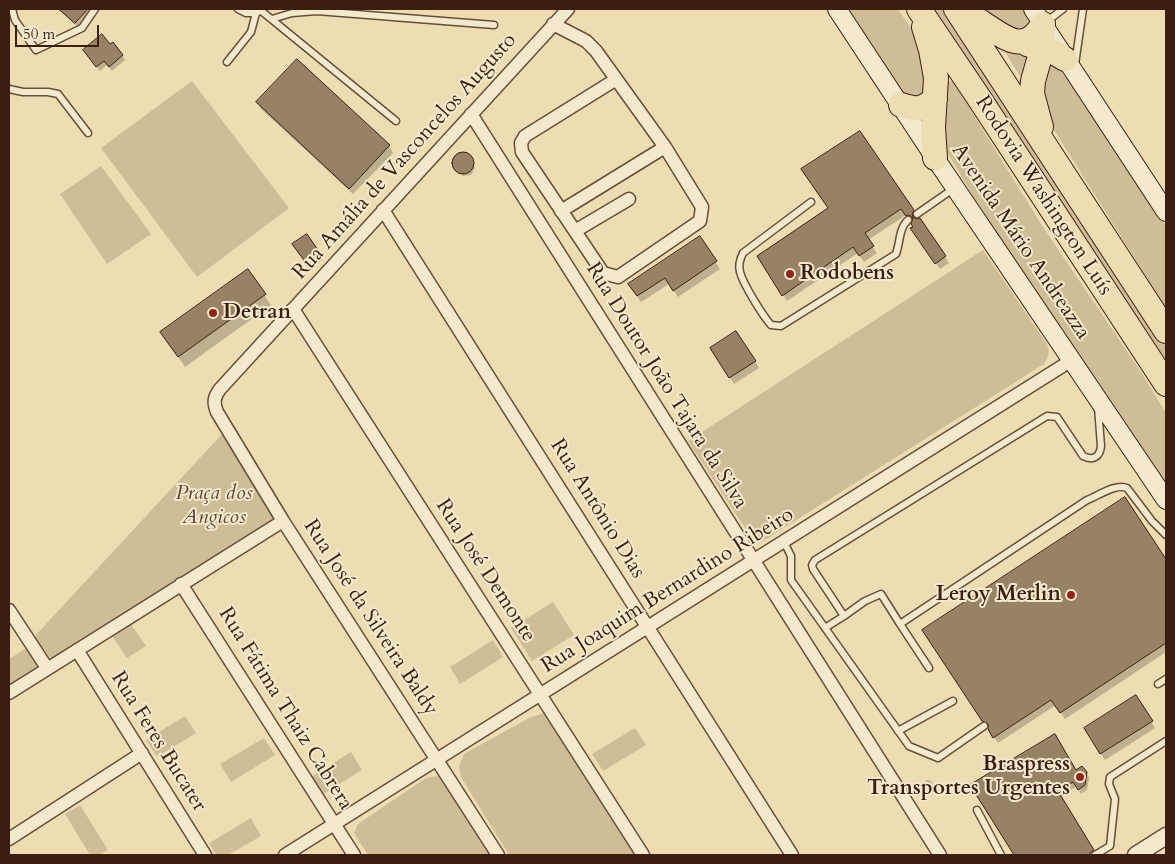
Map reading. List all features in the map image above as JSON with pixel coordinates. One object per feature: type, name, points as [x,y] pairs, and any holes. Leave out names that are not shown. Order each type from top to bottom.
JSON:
[{"type":"highway","points":[[919,9],[931,50],[936,78],[933,127],[935,158]]},
{"type":"highway","name":"Rodovia Washington Luís","points":[[919,9],[988,111],[1166,384]]},
{"type":"highway","points":[[957,10],[979,21],[1007,40],[1042,49],[1070,66]]},
{"type":"highway","name":"Rodovia Washington Luís","points":[[957,10],[1166,331]]},
{"type":"highway","points":[[1017,42],[1030,39],[1037,33],[1038,16]]},
{"type":"highway","points":[[1038,16],[1042,49],[1034,71],[1032,94],[1043,142]]},
{"type":"highway","points":[[901,105],[914,109],[926,106],[935,99]]},
{"type":"main road","name":"Avenida Mário Andreazza","points":[[838,9],[955,188],[1166,500]]},
{"type":"main road","points":[[1038,16],[1166,212]]},
{"type":"street","name":"Rua Amália de Vasconcelos Augusto","points":[[214,400],[220,389],[568,9]]},
{"type":"street","points":[[553,24],[586,41],[596,51],[665,147],[702,207],[700,221],[618,276],[603,273],[522,152],[521,143],[525,136],[615,80]]},
{"type":"street","name":"Rua Doutor João Tajara da Silva","points":[[471,114],[940,855]]},
{"type":"street","points":[[561,211],[665,147]]},
{"type":"street","points":[[575,231],[630,199]]},
{"type":"street","name":"Rua Antônio Dias","points":[[383,210],[792,855]]},
{"type":"street","name":"Rua José Demonte","points":[[293,309],[643,855]]},
{"type":"street","name":"Rua Joaquim Bernardino Ribeiro","points":[[284,855],[1072,360]]},
{"type":"street","name":"Rua José da Silveira Baldy","points":[[214,400],[217,412],[283,521],[498,855]]},
{"type":"street","points":[[9,693],[283,521]]},
{"type":"street","name":"Rua Fátima Thaiz Cabrera","points":[[182,584],[354,855]]},
{"type":"street","points":[[9,610],[47,668]]},
{"type":"street","name":"Rua Feres Bucater","points":[[77,650],[205,855]]},
{"type":"street","points":[[9,839],[142,753]]},
{"type":"street","points":[[1136,855],[1166,836]]},
{"type":"lane","points":[[12,9],[15,20],[36,50],[82,28],[96,9]]},
{"type":"lane","points":[[238,9],[246,13],[258,10],[272,19],[396,121]]},
{"type":"lane","points":[[1038,16],[1063,9]]},
{"type":"lane","points":[[1070,66],[1083,9]]},
{"type":"lane","points":[[227,62],[251,32],[258,10]]},
{"type":"lane","points":[[272,19],[292,13],[316,11],[494,25]]},
{"type":"lane","points":[[9,89],[23,92],[58,94],[88,132]]},
{"type":"lane","points":[[917,214],[955,188]]},
{"type":"lane","points":[[811,202],[743,253],[739,261],[740,272],[764,318],[771,325],[781,326],[896,254],[900,244],[901,230],[904,223],[908,220]]},
{"type":"lane","points":[[844,616],[813,568],[814,560],[1047,416],[1057,417],[1083,456],[1087,459],[1097,457],[1102,446],[1096,396]]},
{"type":"lane","points":[[900,624],[1086,500],[1114,488],[1123,486],[1127,488],[1152,522],[1166,535]]},
{"type":"lane","points":[[784,542],[791,556],[791,580],[909,746],[938,758],[984,726]]},
{"type":"lane","points":[[825,628],[865,601],[881,594],[929,668]]},
{"type":"lane","points":[[1158,684],[1166,679]]},
{"type":"lane","points":[[898,731],[953,700]]},
{"type":"lane","points":[[1096,855],[1110,846],[1115,799],[1109,784],[1110,777],[1166,740]]},
{"type":"lane","points":[[977,810],[1001,855]]},
{"type":"green space","points":[[845,9],[898,9],[922,45],[928,97],[905,96]]},
{"type":"green space","points":[[930,9],[949,9],[1166,340],[1166,368]]},
{"type":"green space","points":[[978,9],[1022,9],[1030,23],[1019,34]]},
{"type":"green space","points":[[1001,45],[1032,54],[1027,88]]},
{"type":"green space","points":[[1049,65],[1055,65],[1071,82],[1166,226],[1166,308],[1042,111],[1038,73]]},
{"type":"green space","points":[[192,81],[289,208],[197,277],[101,148]]},
{"type":"green space","points":[[951,81],[955,84],[1039,221],[1141,372],[1166,413],[1166,490],[975,199],[948,154],[941,137],[947,82]]},
{"type":"green space","points":[[101,166],[151,234],[107,264],[60,194]]},
{"type":"green space","points":[[983,250],[1047,344],[1048,354],[1044,364],[768,538],[761,542],[752,539],[688,441]]},
{"type":"green space","name":"Praça dos Angicos","points":[[222,434],[275,519],[52,660],[34,637]]},
{"type":"green space","points":[[553,602],[574,635],[532,661],[511,628]]},
{"type":"green space","points":[[131,624],[146,646],[127,658],[112,636]]},
{"type":"green space","points":[[493,640],[503,657],[460,684],[450,667]]},
{"type":"green space","points":[[27,648],[41,670],[9,690],[9,659]]},
{"type":"green space","points":[[543,713],[596,788],[638,855],[509,855],[461,777],[459,766],[464,754],[529,718]]},
{"type":"green space","points":[[185,716],[196,733],[157,757],[146,740]]},
{"type":"green space","points":[[635,728],[646,745],[603,771],[592,754]]},
{"type":"green space","points":[[264,738],[275,755],[231,782],[220,764]]},
{"type":"green space","points":[[351,752],[362,770],[322,795],[311,777]]},
{"type":"green space","points":[[438,776],[449,785],[492,855],[368,855],[354,833],[358,824],[426,778]]},
{"type":"green space","points":[[80,805],[108,850],[99,855],[90,855],[65,814]]},
{"type":"green space","points":[[251,818],[261,836],[228,855],[216,855],[209,843]]},
{"type":"building","points":[[59,9],[88,9],[75,23]]},
{"type":"building","points":[[102,34],[110,44],[113,42],[123,55],[109,67],[104,61],[96,67],[83,50]]},
{"type":"building","points":[[297,59],[390,145],[349,189],[256,102]]},
{"type":"building","points":[[860,131],[914,210],[913,217],[920,218],[946,256],[935,264],[910,228],[913,227],[911,224],[913,218],[909,215],[906,216],[901,209],[865,233],[874,246],[859,256],[853,247],[782,296],[757,256],[828,208],[801,169]]},
{"type":"building","points":[[463,152],[471,155],[474,163],[471,171],[463,174],[455,171],[452,163],[455,155]]},
{"type":"building","points":[[307,234],[320,253],[306,263],[292,244]]},
{"type":"building","points":[[700,236],[717,261],[673,291],[665,278],[637,296],[628,284]]},
{"type":"building","name":"Detran","points":[[248,269],[266,294],[178,357],[160,332]]},
{"type":"building","points":[[736,331],[756,361],[729,378],[710,348]]},
{"type":"building","name":"Leroy Merlin","points":[[1125,497],[1166,559],[1166,643],[1060,713],[1051,700],[993,738],[988,729],[988,724],[982,721],[922,630]]},
{"type":"building","points":[[1136,695],[1153,721],[1100,754],[1084,728]]},
{"type":"building","points":[[1055,734],[1076,770],[1082,766],[1087,772],[1085,785],[1078,790],[1073,782],[1058,791],[1094,850],[1088,855],[1014,855],[970,785]]},
{"type":"place","name":"Rodobens","points":[[790,274]]},
{"type":"place","name":"Detran","points":[[213,313]]},
{"type":"place","name":"Leroy Merlin","points":[[1071,595]]},
{"type":"place","name":"Braspress Transportes Urgentes","points":[[1080,777]]}]
